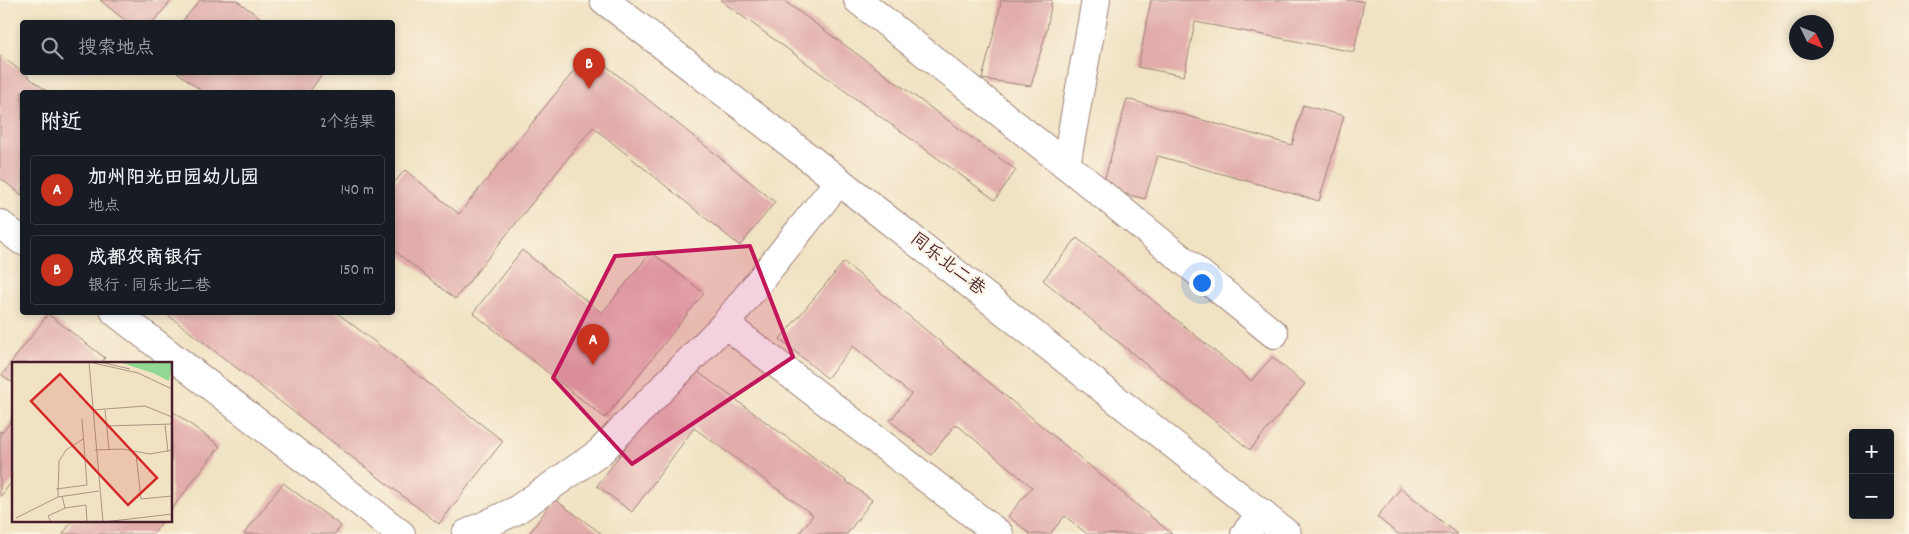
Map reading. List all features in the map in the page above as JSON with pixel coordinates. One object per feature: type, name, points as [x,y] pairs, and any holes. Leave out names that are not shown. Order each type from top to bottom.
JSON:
[{"type":"street","name":"同乐北二巷","points":[[604,0],[840,181],[1287,534]]},
{"type":"street","points":[[858,0],[1066,165],[1274,334]]},
{"type":"street","points":[[1066,165],[1096,0]]},
{"type":"street","points":[[466,534],[514,511],[599,453],[725,324],[840,181]]},
{"type":"street","points":[[0,224],[20,239]]},
{"type":"street","points":[[118,315],[401,534]]},
{"type":"street","points":[[725,324],[970,525],[999,534]]},
{"type":"street","points":[[1245,534],[1262,513]]},
{"type":"highlighted area","points":[[750,246],[793,357],[632,464],[553,378],[615,256]]},
{"type":"building","points":[[100,0],[172,0],[155,20],[125,20]]},
{"type":"building","points":[[200,0],[236,0],[263,20],[184,20]]},
{"type":"building","points":[[720,0],[783,0],[1016,170],[995,200]]},
{"type":"building","points":[[1001,0],[1052,0],[1047,29],[1031,86],[982,79]]},
{"type":"building","points":[[1151,0],[1355,0],[1364,2],[1354,52],[1195,22],[1184,76],[1138,67]]},
{"type":"building","points":[[589,52],[775,202],[740,246],[593,127],[455,299],[395,251],[395,182],[405,170],[459,214]]},
{"type":"building","points":[[0,55],[20,70],[20,75],[26,75],[45,90],[20,90],[20,193],[0,178]]},
{"type":"building","points":[[181,75],[322,75],[310,90],[200,90]]},
{"type":"building","points":[[1127,99],[1292,145],[1303,105],[1344,116],[1319,201],[1158,156],[1145,199],[1102,188]]},
{"type":"building","points":[[1077,238],[1251,381],[1272,357],[1305,384],[1250,450],[1043,280]]},
{"type":"building","points":[[522,250],[602,313],[651,252],[704,293],[605,418],[473,313]]},
{"type":"building","points":[[844,262],[1172,534],[1087,534],[1065,516],[1050,534],[1030,534],[1008,516],[1032,487],[956,424],[931,455],[890,421],[911,394],[853,346],[827,378],[780,339]]},
{"type":"building","points":[[47,315],[105,358],[102,362],[12,362],[12,382],[2,375]]},
{"type":"building","points":[[168,315],[340,315],[503,441],[439,524]]},
{"type":"building","points":[[687,364],[872,500],[847,534],[799,534],[813,515],[694,428],[632,512],[597,486]]},
{"type":"building","points":[[172,411],[220,446],[172,509]]},
{"type":"building","points":[[12,420],[12,482],[0,497],[0,431],[2,433]]},
{"type":"building","points":[[283,483],[341,526],[335,534],[244,534]]},
{"type":"building","points":[[1401,488],[1457,534],[1398,534],[1377,517]]},
{"type":"building","points":[[554,499],[602,534],[529,534]]},
{"type":"building","points":[[72,522],[162,522],[153,534],[63,534]]},
{"type":"place","name":"成都农商银行","points":[[589,89]]},
{"type":"place","name":"加州阳光田园幼儿园","points":[[593,365]]}]
